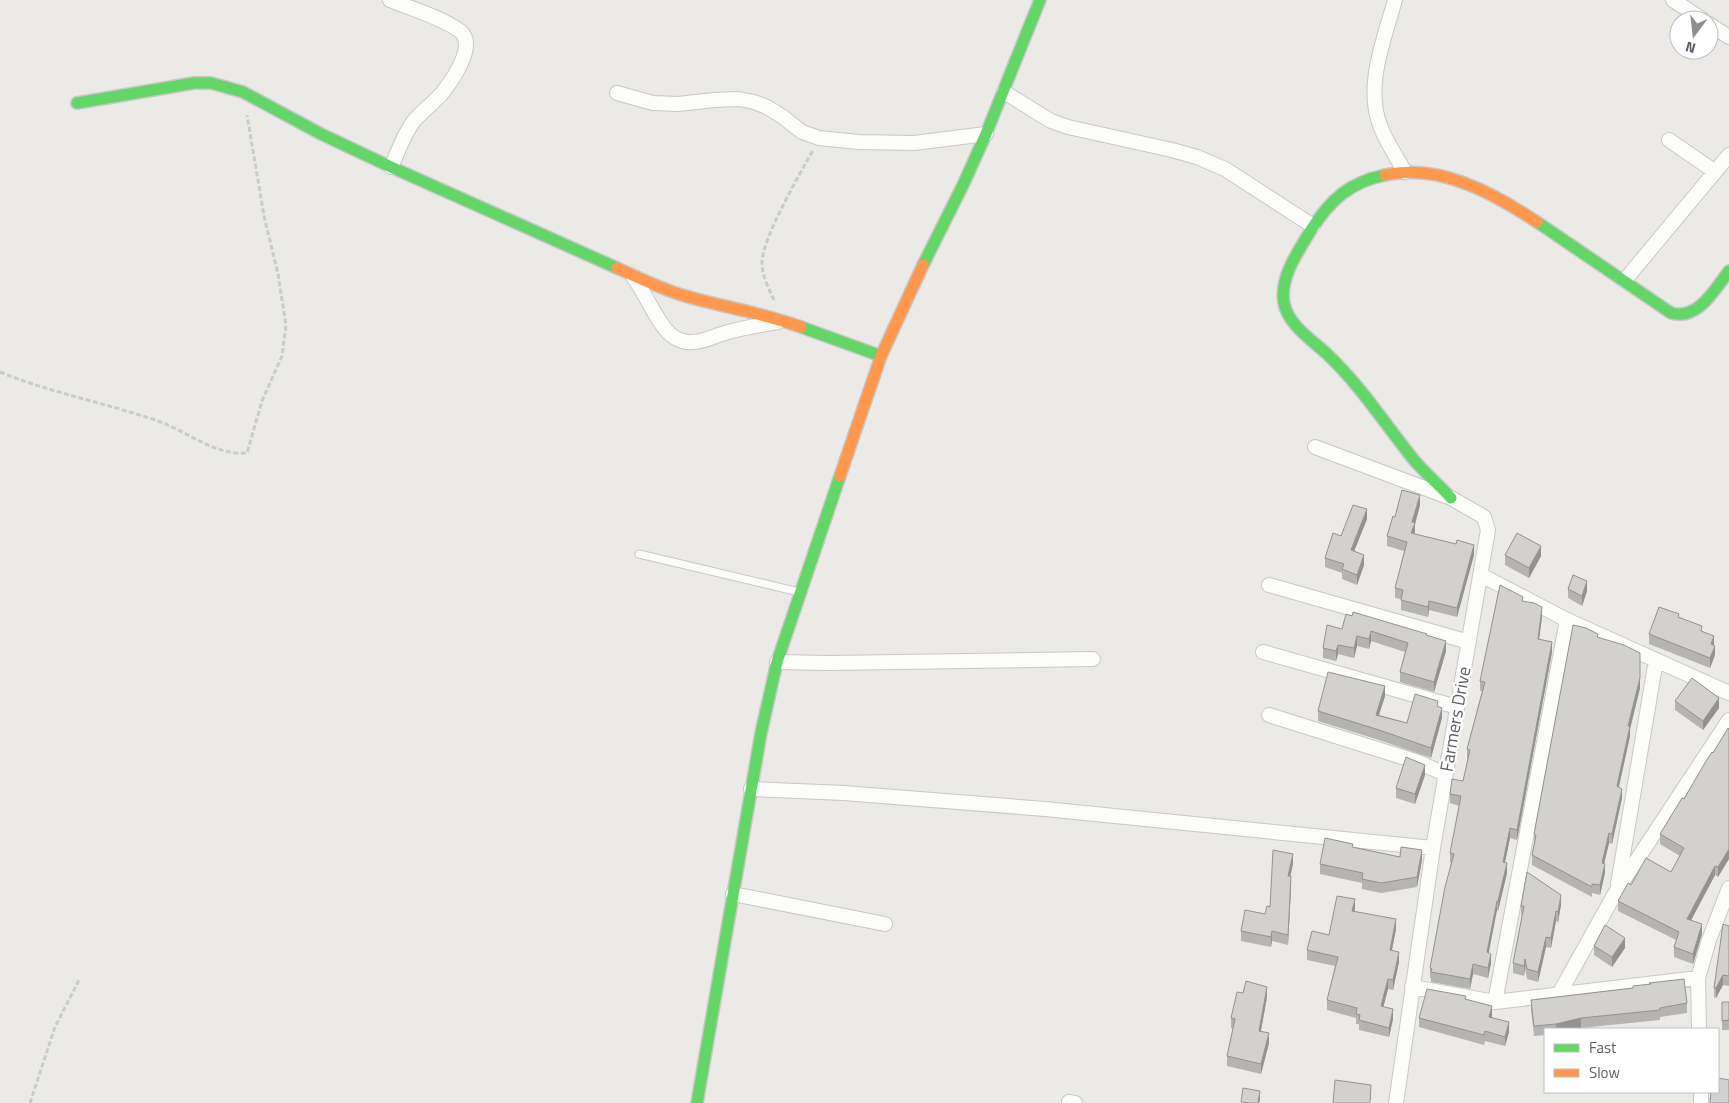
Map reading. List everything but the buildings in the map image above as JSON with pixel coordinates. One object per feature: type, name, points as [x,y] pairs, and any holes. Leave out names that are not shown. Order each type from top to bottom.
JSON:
[{"type":"street","points":[[390,0],[445,23],[461,32],[466,40],[466,49],[454,77],[414,122],[403,139],[391,167]]},
{"type":"street","points":[[697,1103],[751,789],[777,662],[881,356],[986,134],[1040,0]]},
{"type":"street","points":[[1395,0],[1375,74],[1375,104],[1381,128],[1405,172]]},
{"type":"street","points":[[1673,0],[1688,10]]},
{"type":"street","points":[[77,103],[194,83],[211,83],[243,92],[321,134],[632,276],[686,296],[784,320],[881,356]]},
{"type":"street","points":[[1004,92],[1051,122],[1068,128],[1172,150],[1197,157],[1224,168],[1313,226]]},
{"type":"street","points":[[617,93],[652,103],[678,104],[739,99],[754,102],[767,107],[802,132],[818,138],[858,142],[914,142],[986,134]]},
{"type":"street","points":[[1669,140],[1714,171]]},
{"type":"street","points":[[1626,280],[1729,155]]},
{"type":"street","points":[[1451,498],[1415,461],[1347,373],[1289,318],[1283,306],[1282,296],[1286,276],[1313,226],[1337,198],[1351,186],[1365,180],[1405,172],[1437,176],[1483,191],[1510,204],[1626,280],[1671,313],[1680,316],[1689,314],[1697,309],[1729,271]]},
{"type":"street","points":[[632,276],[661,323],[671,335],[682,341],[690,343],[700,342],[725,332],[784,320]]},
{"type":"street","name":"Farmers Drive","points":[[1316,447],[1451,498],[1484,517],[1487,523],[1487,539],[1433,848],[1396,1103]]},
{"type":"street","points":[[1481,574],[1567,620],[1729,694]]},
{"type":"street","points":[[1269,585],[1469,642]]},
{"type":"street","points":[[1495,1002],[1567,620]]},
{"type":"street","points":[[1263,652],[1457,707]]},
{"type":"street","points":[[777,662],[1093,659]]},
{"type":"street","points":[[1617,890],[1656,660]]},
{"type":"street","points":[[1269,715],[1418,762],[1445,774]]},
{"type":"street","points":[[1559,994],[1617,890],[1729,720]]},
{"type":"street","points":[[751,789],[844,793],[1044,809],[1433,848]]},
{"type":"street","points":[[1699,1028],[1698,978],[1709,940],[1729,888]]},
{"type":"street","points":[[733,894],[885,924]]},
{"type":"street","points":[[1412,987],[1495,1002],[1698,978]]},
{"type":"lane","points":[[639,554],[800,592]]},
{"type":"path","points":[[0,372],[88,401],[159,421],[217,448],[237,454],[247,453],[262,401],[282,356],[286,325],[278,274],[264,216],[243,92]]},
{"type":"path","points":[[784,320],[768,284],[762,265],[763,256],[783,207],[818,138]]},
{"type":"path","points":[[30,1103],[55,1027],[80,980]]},
{"type":"traffic: fast","points":[[923,265],[986,134],[1040,0]]},
{"type":"traffic: fast","points":[[77,103],[194,83],[211,83],[243,92],[321,134],[391,167],[617,268]]},
{"type":"traffic: fast","points":[[1385,175],[1361,182],[1351,188],[1334,201],[1318,219],[1287,274],[1284,284],[1284,303],[1286,311],[1295,325],[1351,379],[1414,460],[1451,498]]},
{"type":"traffic: fast","points":[[1537,222],[1671,313],[1681,314],[1698,308],[1712,294],[1729,271]]},
{"type":"traffic: fast","points":[[801,327],[881,356]]},
{"type":"traffic: fast","points":[[697,1103],[761,733],[777,662],[840,476]]},
{"type":"traffic: slow","points":[[1385,175],[1405,172],[1425,173],[1465,183],[1484,191],[1537,222]]},
{"type":"traffic: slow","points":[[840,476],[881,356],[923,265]]},
{"type":"traffic: slow","points":[[617,268],[676,293],[801,327]]}]
